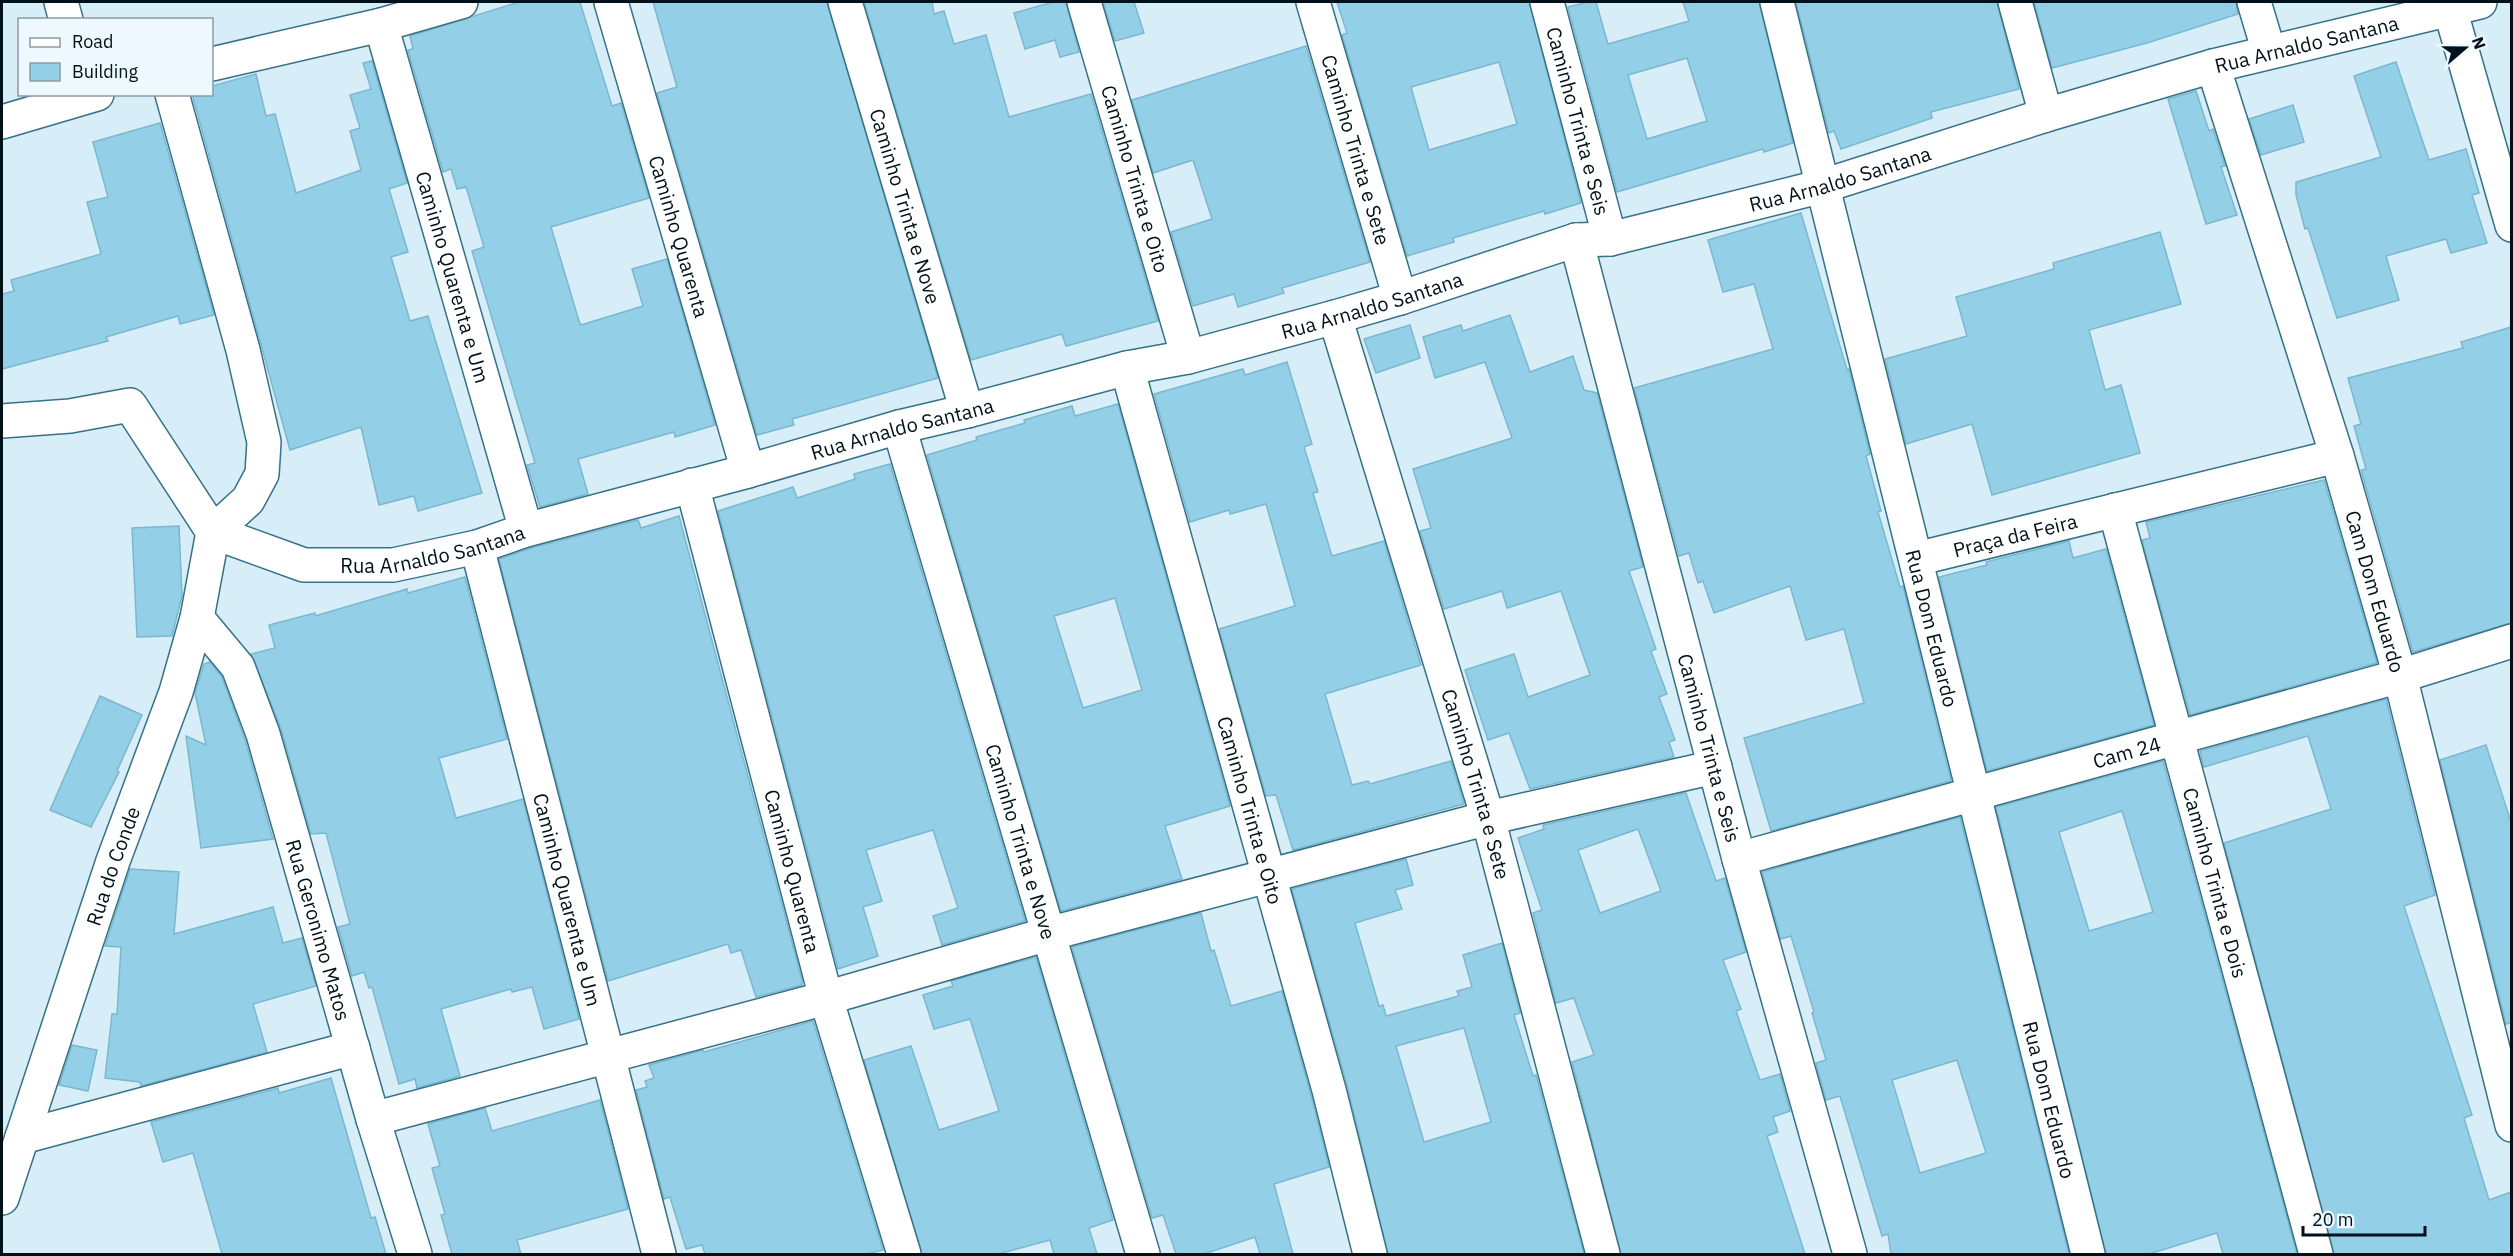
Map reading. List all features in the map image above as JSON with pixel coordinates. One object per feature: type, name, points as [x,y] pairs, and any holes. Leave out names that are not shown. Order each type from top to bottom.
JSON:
[{"type":"street","points":[[61,2],[65,18]]},
{"type":"street","points":[[213,64],[381,25],[461,2]]},
{"type":"street","name":"Caminho Quarenta","points":[[611,2],[748,471]]},
{"type":"street","name":"Caminho Trinta e Nove","points":[[845,2],[967,411]]},
{"type":"street","name":"Caminho Trinta e Oito","points":[[1083,2],[1188,357]]},
{"type":"street","name":"Caminho Trinta e Sete","points":[[1313,2],[1400,298]]},
{"type":"street","name":"Caminho Trinta e Seis","points":[[1547,2],[1610,239]]},
{"type":"street","name":"Rua Dom Eduardo","points":[[1777,2],[2088,1254]]},
{"type":"street","points":[[2015,2],[2046,115]]},
{"type":"street","points":[[2254,2],[2269,52]]},
{"type":"street","points":[[2465,5],[2511,225]]},
{"type":"street","name":"Rua Arnaldo Santana","points":[[213,532],[304,565],[393,566],[477,547],[526,530],[748,471],[899,427],[1127,368],[1188,357],[1335,317],[1576,240],[1610,239],[1823,186],[2046,115],[2214,66],[2465,5]]},
{"type":"street","name":"Caminho Quarenta e Um","points":[[381,25],[526,530]]},
{"type":"street","name":"Cam Dom Eduardo","points":[[2214,66],[2337,456],[2400,676],[2511,1125]]},
{"type":"street","points":[[2,122],[89,96]]},
{"type":"street","points":[[2,421],[70,416],[130,405],[213,532],[248,500],[262,474],[264,442],[243,350],[173,96]]},
{"type":"street","name":"Caminho Trinta e Seis","points":[[1576,240],[1739,859],[1850,1254]]},
{"type":"street","name":"Caminho Trinta e Sete","points":[[1335,317],[1488,819],[1603,1254]]},
{"type":"street","name":"Caminho Trinta e Oito","points":[[1127,368],[1329,1090],[1370,1254]]},
{"type":"street","name":"Caminho Trinta e Nove","points":[[899,427],[1143,1254]]},
{"type":"street","name":"Praça da Feira","points":[[1916,559],[2337,456]]},
{"type":"street","name":"Caminho Quarenta","points":[[692,485],[826,998],[904,1254]]},
{"type":"street","name":"Caminho Trinta e Dois","points":[[2115,510],[2316,1254]]},
{"type":"street","name":"Rua do Conde","points":[[2,1198],[114,861],[176,692],[197,618],[213,532]]},
{"type":"street","name":"Caminho Quarenta e Um","points":[[477,547],[659,1254]]},
{"type":"street","name":"Rua Geronimo Matos","points":[[197,618],[238,667],[263,734],[373,1119],[415,1254]]},
{"type":"street","name":"Cam 24","points":[[1739,859],[2400,676],[2511,641]]},
{"type":"street","points":[[373,1119],[826,998],[1048,934],[1488,819],[1715,767]]},
{"type":"street","points":[[22,1137],[353,1048]]},
{"type":"building","points":[[519,2],[580,2],[612,106],[621,103],[649,198],[551,227],[579,321],[581,325],[643,306],[632,269],[667,259],[715,425],[675,437],[674,432],[578,459],[588,494],[540,507],[527,465],[535,463],[472,251],[484,247],[466,187],[457,189],[451,169],[443,172],[408,50],[413,49],[410,36]]},
{"type":"building","points":[[653,2],[827,2],[938,378],[792,419],[794,425],[757,435],[657,93],[677,87]]},
{"type":"building","points":[[864,2],[932,2],[934,14],[944,11],[954,44],[986,35],[1009,117],[1091,94],[1158,321],[1066,346],[1062,334],[971,360]]},
{"type":"building","points":[[1053,2],[1066,2],[1079,52],[1060,57],[1055,40],[1025,49],[1014,13]]},
{"type":"building","points":[[1103,2],[1134,2],[1144,33],[1115,41]]},
{"type":"building","points":[[1337,2],[1529,2],[1581,203],[1545,214],[1544,211],[1453,238],[1454,242],[1407,256],[1342,35],[1347,33]],"holes":[[[1499,62],[1517,124],[1429,150],[1411,87]]]},
{"type":"building","points":[[1596,2],[1608,44],[1689,21],[1683,2],[1759,2],[1793,143],[1764,152],[1763,149],[1617,192],[1568,7]],"holes":[[[1687,58],[1707,121],[1647,139],[1628,75]]]},
{"type":"building","points":[[1796,2],[1997,2],[2019,89],[1931,112],[1932,118],[1841,149],[1834,131],[1829,133]]},
{"type":"building","points":[[2034,2],[2236,2],[2238,14],[2147,43],[2052,68]]},
{"type":"building","points":[[1306,46],[1370,262],[1282,288],[1284,293],[1238,307],[1234,294],[1193,306],[1171,232],[1212,219],[1193,160],[1153,173],[1132,100]]},
{"type":"building","points":[[372,61],[407,183],[389,189],[408,252],[391,257],[410,321],[428,316],[482,493],[418,511],[414,496],[379,505],[361,427],[290,450],[193,96],[213,96],[213,86],[256,74],[266,116],[275,114],[296,193],[361,170],[350,131],[360,128],[350,95],[371,89],[363,63]]},
{"type":"building","points":[[2396,62],[2429,160],[2466,149],[2479,193],[2472,195],[2487,243],[2451,253],[2446,239],[2386,256],[2399,300],[2337,318],[2308,228],[2305,229],[2296,195],[2296,182],[2381,157],[2354,76]]},
{"type":"building","points":[[2196,91],[2209,131],[2213,129],[2225,166],[2221,167],[2237,215],[2206,224],[2168,99]]},
{"type":"building","points":[[2293,105],[2304,142],[2261,155],[2249,119]]},
{"type":"building","points":[[160,123],[214,315],[180,324],[178,316],[106,337],[108,341],[2,369],[2,294],[14,291],[11,280],[101,254],[87,202],[108,197],[93,142]]},
{"type":"building","points":[[1801,213],[1847,370],[1849,369],[1870,454],[1866,456],[1881,511],[1878,512],[1900,587],[1903,586],[1951,781],[1771,831],[1744,738],[1864,703],[1844,629],[1806,640],[1790,586],[1714,613],[1703,581],[1698,583],[1689,553],[1679,556],[1634,388],[1773,349],[1754,284],[1723,292],[1708,240]]},
{"type":"building","points":[[2160,232],[2181,304],[2089,330],[2105,390],[2121,385],[2140,453],[1992,495],[1972,424],[1906,444],[1885,359],[1967,336],[1956,297],[2054,269],[2053,263]]},
{"type":"building","points":[[1510,315],[1530,372],[1573,356],[1584,390],[1597,393],[1643,567],[1629,571],[1656,649],[1651,651],[1667,694],[1659,697],[1675,740],[1669,742],[1674,757],[1530,789],[1509,733],[1488,740],[1465,670],[1514,654],[1528,697],[1590,675],[1561,591],[1507,608],[1502,591],[1444,609],[1420,531],[1431,528],[1413,469],[1512,438],[1485,362],[1435,378],[1423,337],[1461,325],[1463,331]]},
{"type":"building","points":[[1410,325],[1420,358],[1376,373],[1364,339]]},
{"type":"building","points":[[2511,327],[2511,623],[2413,652],[2361,470],[2366,469],[2354,426],[2361,424],[2348,378],[2463,348],[2461,342]]},
{"type":"building","points":[[1287,362],[1312,444],[1304,447],[1318,492],[1313,493],[1332,556],[1384,541],[1421,665],[1325,694],[1352,785],[1368,781],[1370,784],[1451,761],[1464,804],[1293,850],[1276,795],[1266,796],[1219,629],[1295,606],[1266,504],[1230,514],[1229,510],[1190,522],[1154,394],[1243,369],[1245,375]]},
{"type":"building","points":[[1118,404],[1230,806],[1165,826],[1182,879],[1061,911],[927,455],[977,440],[976,437],[1025,423],[1024,420],[1072,406],[1075,416]],"holes":[[[1115,598],[1142,690],[1083,708],[1054,616]]]},
{"type":"building","points":[[890,464],[1025,921],[942,945],[933,916],[958,908],[933,830],[866,850],[882,901],[863,907],[878,956],[838,969],[718,511],[793,487],[797,498],[855,479],[854,474]]},
{"type":"building","points":[[2324,480],[2377,663],[2190,715],[2142,540],[2150,538],[2146,522]]},
{"type":"building","points":[[679,516],[802,980],[802,985],[756,997],[741,950],[731,953],[728,944],[608,981],[499,559],[531,548],[638,520],[641,528]]},
{"type":"building","points":[[179,526],[182,596],[172,636],[137,637],[132,528]]},
{"type":"building","points":[[2069,541],[2073,558],[2106,549],[2154,725],[1987,771],[1939,577],[1987,565],[1986,562]]},
{"type":"building","points":[[465,577],[507,739],[439,758],[456,818],[523,799],[579,1019],[544,1029],[532,987],[512,992],[511,989],[441,1009],[460,1076],[417,1088],[415,1079],[399,1084],[372,987],[369,988],[364,972],[352,976],[338,927],[350,924],[326,833],[311,834],[281,729],[251,654],[275,648],[269,625],[315,613],[315,616],[407,589],[408,593]]},
{"type":"building","points":[[210,662],[222,677],[245,740],[273,839],[201,848],[186,736],[206,745],[195,693],[204,664]]},
{"type":"building","points":[[100,696],[142,715],[117,771],[119,772],[91,827],[50,810]]},
{"type":"building","points":[[2386,699],[2435,895],[2404,906],[2472,1115],[2464,1118],[2489,1200],[2511,1192],[2511,1254],[2334,1254],[2224,843],[2331,809],[2308,736],[2204,767],[2200,751]]},
{"type":"building","points":[[2486,745],[2511,822],[2511,1023],[2506,1024],[2440,760]]},
{"type":"building","points":[[2163,761],[2297,1254],[2223,1254],[2217,1233],[2149,1254],[2106,1254],[1996,807]],"holes":[[[2122,811],[2153,912],[2089,931],[2059,832]]]},
{"type":"building","points":[[1686,793],[1716,881],[1725,878],[1746,952],[1723,960],[1741,1009],[1736,1011],[1760,1080],[1780,1074],[1790,1111],[1773,1117],[1778,1132],[1767,1136],[1805,1254],[1621,1254],[1572,1062],[1594,1055],[1574,998],[1556,1003],[1533,913],[1542,910],[1518,838],[1544,829],[1543,825]],"holes":[[[1638,829],[1661,891],[1600,913],[1578,850]]]},
{"type":"building","points":[[1960,817],[2069,1254],[1891,1254],[1888,1234],[1882,1236],[1840,1096],[1826,1100],[1816,1063],[1826,1060],[1812,1013],[1814,1012],[1791,936],[1781,939],[1762,872]],"holes":[[[1957,1060],[1986,1153],[1920,1173],[1892,1080]]]},
{"type":"building","points":[[1406,859],[1413,885],[1395,890],[1402,909],[1355,923],[1379,1006],[1383,1005],[1386,1016],[1459,996],[1457,991],[1472,987],[1463,955],[1502,943],[1520,1013],[1514,1015],[1533,1076],[1536,1075],[1584,1254],[1388,1254],[1347,1085],[1292,889]],"holes":[[[1464,1028],[1491,1122],[1424,1142],[1396,1046]]]},
{"type":"building","points":[[130,869],[179,872],[174,934],[273,907],[283,943],[302,938],[316,986],[253,1004],[267,1052],[141,1086],[140,1082],[105,1078],[112,1014],[117,1014],[121,947],[105,946]]},
{"type":"building","points":[[1201,913],[1211,951],[1214,950],[1231,1006],[1282,991],[1311,1095],[1329,1167],[1274,1184],[1293,1254],[1260,1254],[1255,1237],[1204,1254],[1176,1254],[1163,1215],[1152,1218],[1072,947]]},
{"type":"building","points":[[1036,957],[1113,1220],[1089,1228],[1097,1254],[1054,1254],[1050,1240],[998,1254],[922,1254],[864,1060],[911,1046],[939,1130],[999,1111],[970,1019],[934,1029],[923,995],[953,986],[951,981]]},
{"type":"building","points":[[813,1021],[883,1250],[867,1254],[705,1254],[702,1245],[686,1249],[670,1197],[664,1199],[636,1090],[647,1087],[645,1081],[654,1078],[649,1065]]},
{"type":"building","points":[[72,1045],[97,1050],[88,1091],[59,1085]]},
{"type":"building","points":[[331,1078],[371,1218],[375,1217],[386,1254],[222,1254],[193,1153],[163,1162],[151,1122],[278,1088],[279,1093]]},
{"type":"building","points":[[600,1100],[628,1209],[517,1240],[521,1254],[452,1254],[441,1215],[445,1214],[432,1168],[440,1166],[428,1124],[485,1108],[492,1131]]}]
